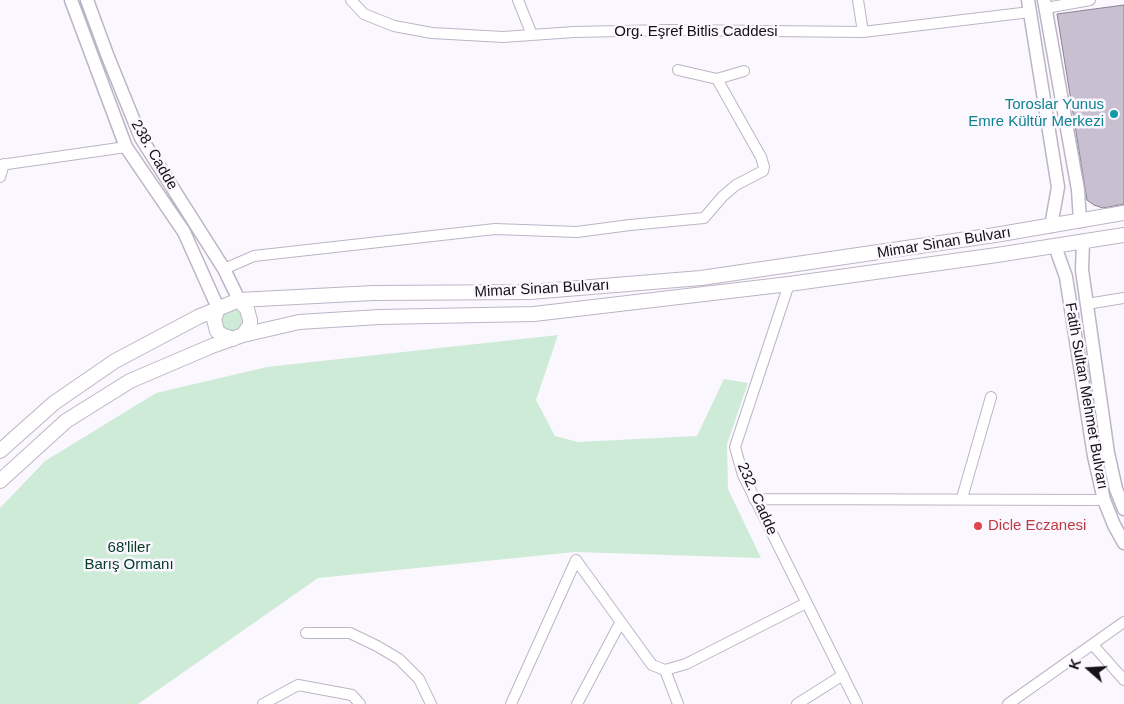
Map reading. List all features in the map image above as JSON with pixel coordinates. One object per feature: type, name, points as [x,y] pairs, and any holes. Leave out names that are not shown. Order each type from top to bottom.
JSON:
[{"type":"main road","name":"Mimar Sinan Bulvarı","points":[[0,451],[54,403],[114,361],[198,317],[240,300],[373,294],[530,292],[701,278],[1124,214]]},
{"type":"main road","points":[[1080,221],[1085,230],[1083,241]]},
{"type":"main road","points":[[1052,226],[1051,236],[1056,246]]},
{"type":"main road","name":"Mimar Sinan Bulvarı","points":[[0,481],[66,421],[130,381],[212,346],[238,337],[299,322],[379,317],[534,314],[789,284],[1124,235]]},
{"type":"main road","points":[[218,308],[214,319],[217,331],[222,335],[238,337],[250,325],[247,309],[240,300]]},
{"type":"street","name":"238. Cadde","points":[[71,0],[126,146],[184,232],[218,308]]},
{"type":"street","name":"238. Cadde","points":[[87,0],[108,57],[145,144],[224,269],[240,300]]},
{"type":"street","name":"Org. Eşref Bitlis Caddesi","points":[[351,0],[364,14],[394,26],[432,33],[503,37],[574,32],[668,30],[863,32],[1029,6]]},
{"type":"street","points":[[518,0],[532,35]]},
{"type":"street","points":[[858,0],[863,32]]},
{"type":"street","points":[[1080,221],[1078,190],[1045,4],[1090,0]]},
{"type":"street","points":[[1029,6],[1058,187],[1052,226]]},
{"type":"street","points":[[678,70],[716,78],[744,71]]},
{"type":"street","points":[[224,269],[254,256],[495,229],[577,232],[704,218],[723,196],[736,185],[763,171],[764,167],[761,157],[716,78]]},
{"type":"street","points":[[0,177],[2,164],[145,144]]},
{"type":"street","name":"Fatih Sultan Mehmet Bulvarı","points":[[1083,241],[1082,270],[1108,454],[1116,489],[1123,505]]},
{"type":"street","name":"Fatih Sultan Mehmet Bulvarı","points":[[1056,246],[1066,277],[1094,456],[1104,500],[1124,543]]},
{"type":"street","name":"232. Cadde","points":[[789,284],[735,447],[743,475],[754,499],[856,704]]},
{"type":"street","points":[[1087,304],[1124,298]]},
{"type":"street","points":[[962,498],[990,397]]},
{"type":"street","points":[[754,499],[962,498],[1104,500]]},
{"type":"street","points":[[511,704],[576,560],[652,666],[665,670],[686,664],[806,603]]},
{"type":"street","points":[[1008,704],[1124,622]]},
{"type":"street","points":[[577,704],[620,623]]},
{"type":"street","points":[[306,634],[350,633],[377,646],[399,659],[419,679],[431,704]]},
{"type":"street","points":[[1093,645],[1124,680]]},
{"type":"street","points":[[665,670],[678,704]]},
{"type":"street","points":[[797,704],[843,675]]},
{"type":"street","points":[[263,704],[280,700],[298,685],[352,694],[360,704]]},
{"type":"green space","points":[[237,307],[245,316],[242,328],[230,332],[221,324],[220,316],[222,312]]},
{"type":"green space","name":"68'liler Barış Ormanı","points":[[558,335],[536,400],[555,436],[578,442],[697,436],[724,379],[748,383],[727,444],[728,489],[761,558],[575,552],[318,578],[138,704],[0,704],[0,508],[45,461],[156,393],[267,367]]},
{"type":"building","name":"Toroslar Yunus Emre Kültür Merkezi","points":[[1124,5],[1124,204],[1103,208],[1087,200],[1057,14]]},
{"type":"place","name":"Toroslar Yunus Emre Kültür Merkezi","points":[[1114,114]]},
{"type":"place","name":"Dicle Eczanesi","points":[[978,526]]}]
